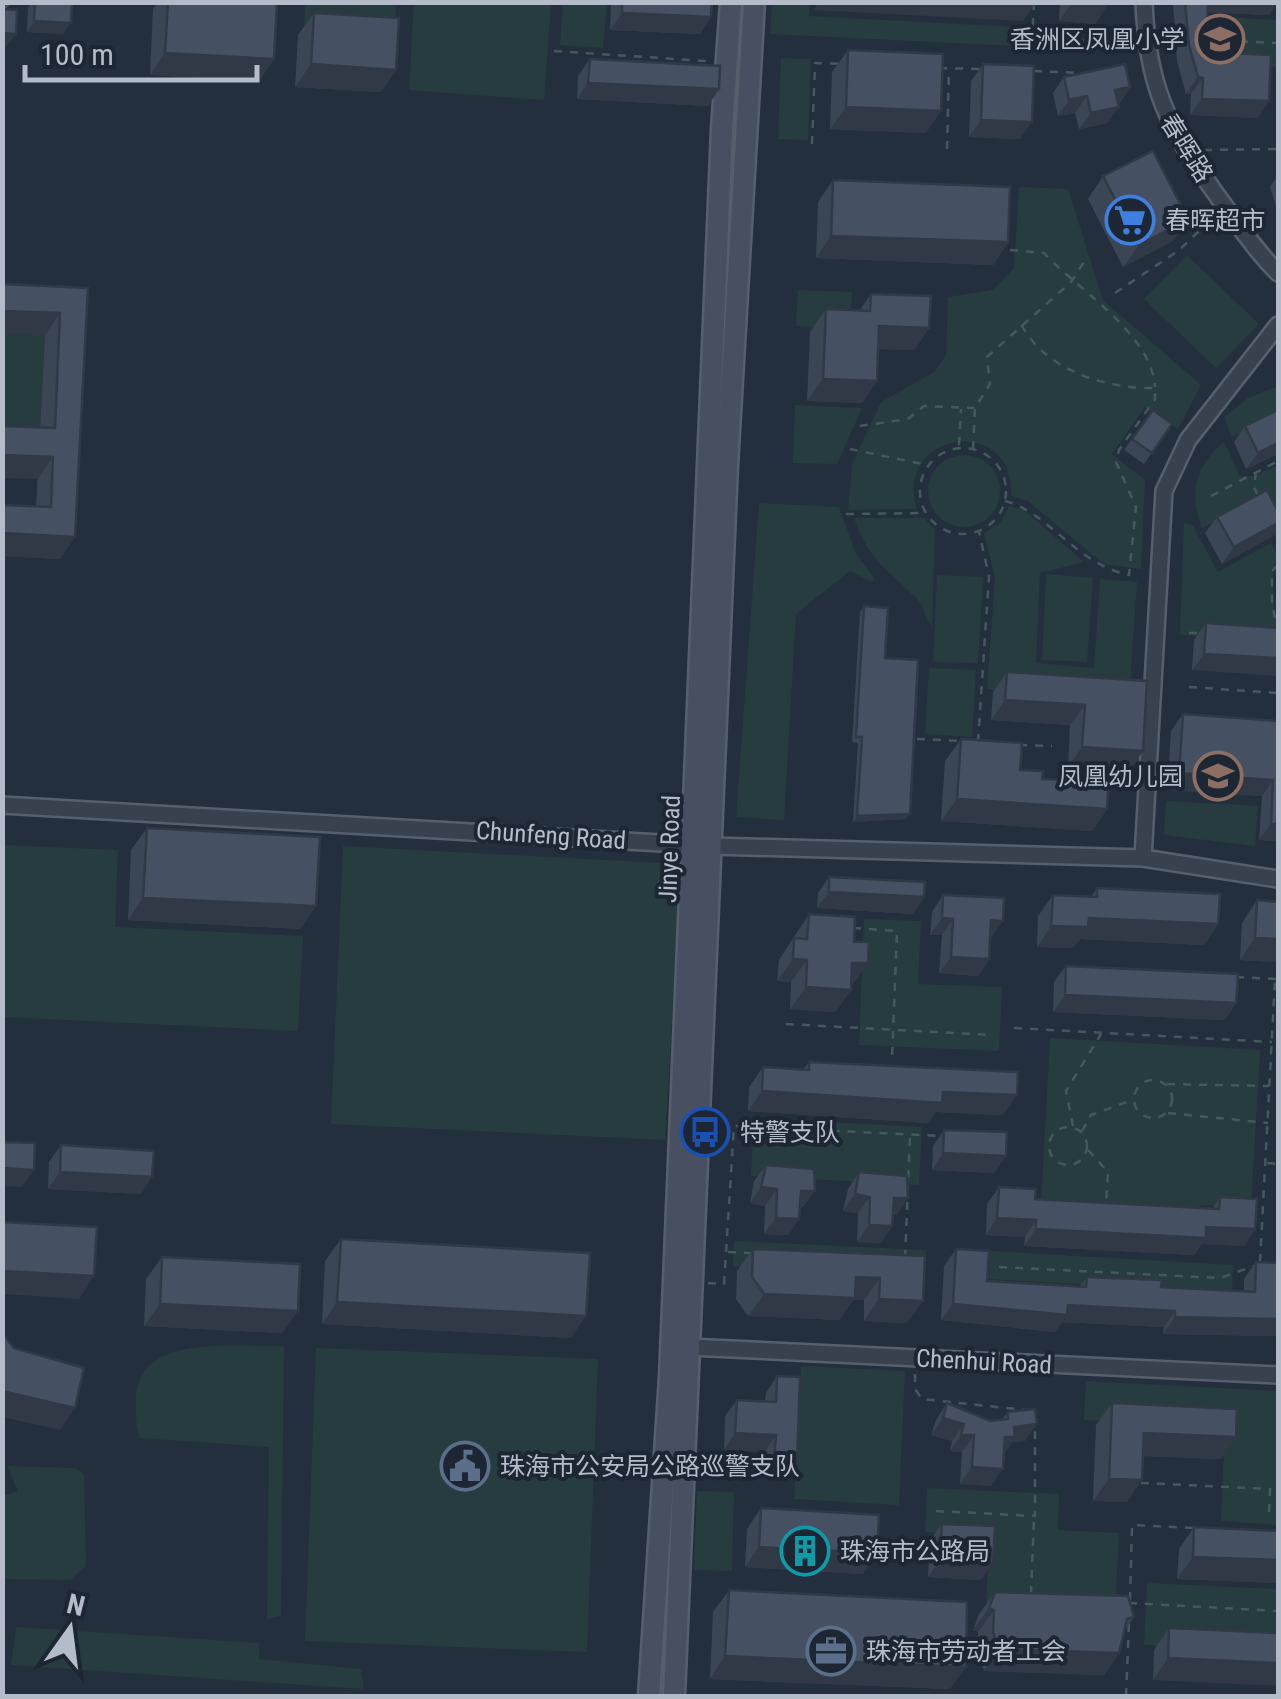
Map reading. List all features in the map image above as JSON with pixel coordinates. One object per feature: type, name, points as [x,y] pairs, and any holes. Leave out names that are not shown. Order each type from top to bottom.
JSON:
[{"type":"main road","name":"Jinye Road","points":[[674,1696],[692,1282],[722,129],[731,2]]},
{"type":"main road","name":"Jinye Road","points":[[649,1696],[754,2]]},
{"type":"street","name":"春晖路","points":[[1144,2],[1151,77],[1183,150],[1278,272]]},
{"type":"street","points":[[1143,858],[1164,490],[1188,440],[1278,325]]},
{"type":"street","name":"Chunfeng Road","points":[[2,805],[703,845],[1143,858],[1278,879]]},
{"type":"street","name":"Chenhui Road","points":[[688,1347],[1278,1374]]},
{"type":"path","points":[[2,10],[12,2]]},
{"type":"path","points":[[1034,2],[1032,38],[1124,43]]},
{"type":"path","points":[[1208,40],[1278,44]]},
{"type":"path","points":[[554,51],[706,61]]},
{"type":"path","points":[[812,144],[815,62],[853,64]]},
{"type":"path","points":[[930,67],[988,70]]},
{"type":"path","points":[[947,149],[949,68]]},
{"type":"path","points":[[1027,71],[1085,73]]},
{"type":"path","points":[[1183,150],[1278,149]]},
{"type":"path","points":[[1115,293],[1178,251],[1225,207]]},
{"type":"path","points":[[1005,501],[1026,506],[1040,523],[1102,569],[1129,575],[1136,507],[1116,462],[1119,450],[1155,399],[1156,388],[1155,374],[1098,298],[1070,282],[1044,253],[1010,250]]},
{"type":"path","points":[[973,449],[975,408],[990,384],[988,357],[1070,282],[1084,262]]},
{"type":"path","points":[[1020,324],[1033,348],[1056,365],[1115,383],[1156,388]]},
{"type":"path","points":[[860,426],[908,418],[924,406],[975,408]]},
{"type":"path","points":[[959,448],[961,407]]},
{"type":"path","points":[[850,449],[929,465]]},
{"type":"path","points":[[846,514],[927,514],[950,531],[978,531],[991,524],[1005,501],[1003,474],[996,463],[973,449],[946,451],[929,465],[920,485],[927,514]]},
{"type":"path","points":[[1211,496],[1278,461]]},
{"type":"path","points":[[1256,470],[1254,487],[1262,504]]},
{"type":"path","points":[[917,739],[978,742],[989,576],[978,531]]},
{"type":"path","points":[[1278,565],[1272,571],[1270,587],[1278,628]]},
{"type":"path","points":[[1189,632],[1207,634]]},
{"type":"path","points":[[1189,687],[1278,693]]},
{"type":"path","points":[[1015,744],[1052,746]]},
{"type":"path","points":[[838,927],[897,931],[892,1060]]},
{"type":"path","points":[[999,1267],[1220,1278],[1260,1263],[1277,979],[1236,976]]},
{"type":"path","points":[[786,1024],[992,1034]]},
{"type":"path","points":[[1014,1028],[1272,1042]]},
{"type":"path","points":[[1074,1128],[1066,1091],[1102,1033]]},
{"type":"path","points":[[1081,1132],[1091,1115],[1133,1099],[1142,1082],[1270,1086]]},
{"type":"path","points":[[1166,1085],[1172,1102],[1167,1113]]},
{"type":"path","points":[[1133,1099],[1143,1116],[1156,1118],[1167,1113],[1268,1123]]},
{"type":"path","points":[[1269,1104],[1278,1104]]},
{"type":"path","points":[[692,1282],[724,1284],[734,1126],[946,1136]]},
{"type":"path","points":[[1087,1149],[1082,1160],[1071,1165],[1053,1159],[1048,1146],[1053,1134],[1064,1127],[1081,1132],[1087,1149],[1108,1172],[1105,1215]]},
{"type":"path","points":[[904,1260],[910,1134]]},
{"type":"path","points":[[1266,1163],[1278,1164]]},
{"type":"path","points":[[726,1252],[766,1253]]},
{"type":"path","points":[[916,1358],[915,1389],[922,1398],[1004,1405],[1030,1413],[1037,1434],[1031,1600]]},
{"type":"path","points":[[1135,1483],[1270,1490],[1270,1512],[1278,1512]]},
{"type":"path","points":[[936,1512],[1034,1516]]},
{"type":"path","points":[[1205,1528],[1132,1525],[1130,1603],[1278,1611]]},
{"type":"path","points":[[1126,1696],[1129,1622]]},
{"type":"green space","points":[[772,2],[809,3],[809,16],[1016,27],[1016,46],[770,34]]},
{"type":"green space","points":[[305,3],[396,3],[394,35],[304,30]]},
{"type":"green space","points":[[414,3],[551,3],[544,100],[409,90]]},
{"type":"green space","points":[[563,3],[607,3],[603,48],[560,45]]},
{"type":"green space","points":[[1204,16],[1278,20],[1278,67],[1201,64]]},
{"type":"green space","points":[[781,58],[811,59],[808,140],[778,139]]},
{"type":"green space","points":[[1019,187],[1068,189],[1103,300],[1201,385],[1178,429],[1145,407],[1112,454],[1145,480],[1141,569],[1104,564],[1028,501],[1011,496],[1007,470],[995,452],[977,443],[956,442],[937,449],[922,462],[914,483],[917,509],[848,510],[852,465],[881,402],[934,372],[946,355],[948,297],[993,290],[1014,268]]},
{"type":"green space","points":[[1187,255],[1259,324],[1216,368],[1144,299]]},
{"type":"green space","points":[[798,290],[852,292],[850,329],[796,326]]},
{"type":"green space","points":[[2,333],[45,335],[39,451],[3,449]]},
{"type":"green space","points":[[1278,386],[1278,415],[1232,437],[1224,417],[1248,398]]},
{"type":"green space","points":[[795,405],[862,408],[837,464],[793,463]]},
{"type":"green space","points":[[1224,442],[1240,476],[1254,476],[1278,465],[1278,542],[1256,501],[1202,528],[1196,503],[1197,481],[1206,461]]},
{"type":"green space","points":[[964,455],[989,466],[1000,491],[989,516],[964,527],[939,516],[928,491],[939,466]]},
{"type":"green space","points":[[759,503],[839,507],[856,554],[875,579],[872,582],[850,571],[796,614],[784,820],[736,817]]},
{"type":"green space","points":[[1009,506],[1024,510],[1084,562],[1040,573],[1036,663],[1094,668],[1100,579],[1137,582],[1129,697],[987,689],[995,577],[984,533],[1000,523]]},
{"type":"green space","points":[[854,518],[924,518],[935,530],[932,626],[918,600],[873,555]]},
{"type":"green space","points":[[1184,522],[1193,526],[1218,572],[1271,543],[1278,557],[1273,588],[1278,642],[1180,635]]},
{"type":"green space","points":[[1046,574],[1093,578],[1087,662],[1042,660]]},
{"type":"green space","points":[[937,575],[983,577],[978,663],[933,662]]},
{"type":"green space","points":[[929,668],[976,670],[972,737],[925,734]]},
{"type":"green space","points":[[1166,801],[1258,806],[1255,846],[1164,835]]},
{"type":"green space","points":[[3,845],[118,850],[115,927],[303,936],[298,1031],[3,1017]]},
{"type":"green space","points":[[343,846],[681,864],[665,1140],[331,1124]]},
{"type":"green space","points":[[864,919],[921,921],[918,984],[1002,987],[999,1051],[859,1045]]},
{"type":"green space","points":[[1050,1038],[1260,1050],[1251,1208],[1200,1205],[1199,1213],[1041,1204]]},
{"type":"green space","points":[[754,1118],[922,1127],[919,1185],[751,1176]]},
{"type":"green space","points":[[734,1241],[926,1250],[925,1275],[733,1266]]},
{"type":"green space","points":[[990,1251],[1233,1265],[1232,1293],[989,1279]]},
{"type":"green space","points":[[215,1346],[284,1346],[281,1616],[267,1619],[269,1447],[140,1438],[136,1400],[141,1378],[152,1363],[170,1354]]},
{"type":"green space","points":[[316,1348],[598,1359],[587,1652],[305,1641]]},
{"type":"green space","points":[[801,1366],[905,1371],[899,1505],[794,1499]]},
{"type":"green space","points":[[1086,1381],[1278,1391],[1278,1525],[1221,1521],[1225,1426],[1084,1420]]},
{"type":"green space","points":[[7,1466],[75,1468],[84,1474],[86,1566],[70,1580],[3,1579],[3,1496],[18,1491]]},
{"type":"green space","points":[[927,1488],[1059,1494],[1058,1530],[1119,1533],[1115,1612],[986,1606],[989,1535],[925,1532]]},
{"type":"green space","points":[[697,1491],[734,1492],[732,1571],[694,1570]]},
{"type":"green space","points":[[1147,1583],[1278,1589],[1278,1650],[1144,1645]]},
{"type":"green space","points":[[16,1627],[259,1643],[259,1659],[361,1669],[364,1689],[11,1665]]},
{"type":"building","points":[[35,2],[72,2],[71,23],[34,21]]},
{"type":"building","points":[[168,2],[277,2],[274,59],[165,53]]},
{"type":"building","points":[[622,2],[712,2],[711,17],[622,13]]},
{"type":"building","points":[[1185,2],[1208,2],[1206,52],[1271,55],[1269,101],[1202,99],[1203,78],[1198,77],[1189,45]]},
{"type":"building","points":[[2,9],[17,10],[16,34],[2,33]]},
{"type":"building","points":[[314,13],[399,18],[396,70],[311,64]]},
{"type":"building","points":[[848,50],[943,54],[941,111],[846,107]]},
{"type":"building","points":[[590,59],[720,66],[719,89],[588,83]]},
{"type":"building","points":[[983,64],[1034,66],[1032,122],[981,120]]},
{"type":"building","points":[[1125,64],[1130,87],[1115,90],[1119,107],[1091,113],[1087,96],[1069,100],[1064,77]]},
{"type":"building","points":[[1153,151],[1188,219],[1139,245],[1103,176]]},
{"type":"building","points":[[833,180],[1010,187],[1008,242],[831,236]]},
{"type":"building","points":[[2,284],[88,288],[75,537],[2,533],[2,505],[51,507],[53,457],[2,455],[2,426],[55,428],[60,313],[2,311]]},
{"type":"building","points":[[871,294],[931,296],[929,328],[879,326],[877,381],[823,379],[826,309],[870,311]]},
{"type":"building","points":[[1153,410],[1172,424],[1152,453],[1132,439]]},
{"type":"building","points":[[1278,410],[1278,443],[1258,453],[1245,426]]},
{"type":"building","points":[[1267,490],[1278,511],[1278,523],[1234,547],[1217,517]]},
{"type":"building","points":[[864,606],[888,608],[885,658],[918,660],[910,814],[857,816],[862,737],[856,737]]},
{"type":"building","points":[[1206,623],[1278,628],[1278,658],[1204,654]]},
{"type":"building","points":[[1007,672],[1147,681],[1143,751],[1082,747],[1085,705],[1005,700]]},
{"type":"building","points":[[1183,714],[1278,721],[1278,824],[1271,824],[1273,780],[1179,773]]},
{"type":"building","points":[[961,739],[1022,743],[1020,770],[1043,771],[1042,779],[1067,780],[1068,773],[1090,774],[1108,790],[1107,809],[957,799]]},
{"type":"building","points":[[147,828],[320,837],[316,906],[143,898]]},
{"type":"building","points":[[829,877],[925,882],[924,897],[829,892]]},
{"type":"building","points":[[1097,888],[1220,894],[1218,924],[1089,918],[1088,927],[1051,926],[1053,895],[1097,897]]},
{"type":"building","points":[[943,895],[1004,898],[1003,921],[991,920],[989,959],[951,957],[953,919],[942,918]]},
{"type":"building","points":[[1257,900],[1278,902],[1278,939],[1255,938]]},
{"type":"building","points":[[809,914],[855,917],[854,942],[869,942],[868,963],[852,963],[851,990],[806,987],[807,960],[793,959],[794,938],[807,939]]},
{"type":"building","points":[[1066,966],[1238,974],[1236,1003],[1065,995]]},
{"type":"building","points":[[809,1062],[1018,1072],[1017,1095],[943,1092],[942,1103],[762,1091],[763,1067],[809,1070]]},
{"type":"building","points":[[944,1130],[1007,1132],[1006,1156],[943,1153]]},
{"type":"building","points":[[2,1142],[35,1143],[34,1170],[2,1168]]},
{"type":"building","points":[[61,1145],[154,1151],[152,1177],[60,1172]]},
{"type":"building","points":[[766,1165],[814,1169],[815,1191],[801,1191],[799,1219],[776,1218],[777,1189],[761,1187]]},
{"type":"building","points":[[859,1172],[907,1176],[908,1198],[894,1198],[892,1226],[869,1225],[870,1197],[855,1194]]},
{"type":"building","points":[[999,1187],[1036,1189],[1035,1199],[1219,1209],[1220,1197],[1257,1199],[1255,1229],[1206,1227],[1206,1238],[1036,1229],[1036,1220],[997,1218]]},
{"type":"building","points":[[2,1222],[97,1227],[94,1276],[2,1271]]},
{"type":"building","points":[[341,1239],[590,1253],[586,1316],[337,1302]]},
{"type":"building","points":[[753,1249],[925,1256],[923,1301],[879,1299],[880,1278],[856,1277],[855,1298],[764,1294],[752,1277]]},
{"type":"building","points":[[956,1249],[989,1251],[987,1281],[1086,1287],[1087,1277],[1162,1280],[1161,1287],[1255,1292],[1256,1262],[1278,1263],[1278,1319],[1175,1317],[1175,1311],[1068,1305],[1067,1315],[953,1304]]},
{"type":"building","points":[[162,1257],[300,1264],[298,1311],[160,1304]]},
{"type":"building","points":[[2,1333],[14,1348],[84,1368],[75,1408],[2,1391]]},
{"type":"building","points":[[777,1376],[800,1377],[797,1461],[774,1460],[776,1435],[735,1433],[737,1400],[776,1402]]},
{"type":"building","points":[[947,1403],[990,1421],[1008,1419],[1008,1412],[1035,1409],[1037,1424],[1014,1427],[1015,1437],[1005,1437],[1003,1469],[972,1467],[974,1435],[961,1435],[964,1424],[943,1418]]},
{"type":"building","points":[[1112,1403],[1237,1409],[1236,1437],[1144,1433],[1142,1480],[1109,1479]]},
{"type":"building","points":[[761,1508],[879,1515],[877,1553],[759,1547]]},
{"type":"building","points":[[942,1524],[995,1526],[993,1563],[940,1560]]},
{"type":"building","points":[[1194,1527],[1278,1531],[1278,1560],[1193,1557]]},
{"type":"building","name":"珠海市劳动者工会","points":[[729,1590],[967,1602],[966,1667],[725,1656]]},
{"type":"building","points":[[995,1592],[1128,1596],[1134,1617],[1127,1619],[1119,1653],[999,1649],[993,1632],[994,1610],[989,1608]]},
{"type":"building","points":[[1169,1628],[1278,1633],[1278,1663],[1168,1658]]},
{"type":"place","name":"香洲区凤凰小学","points":[[1220,39]]},
{"type":"place","name":"春晖超市","points":[[1130,220]]},
{"type":"place","name":"凤凰幼儿园","points":[[1218,776]]},
{"type":"place","name":"特警支队","points":[[705,1132]]},
{"type":"place","name":"珠海市公安局公路巡警支队","points":[[465,1466]]},
{"type":"place","name":"珠海市公路局","points":[[805,1551]]},
{"type":"place","name":"珠海市劳动者工会","points":[[831,1651]]}]
